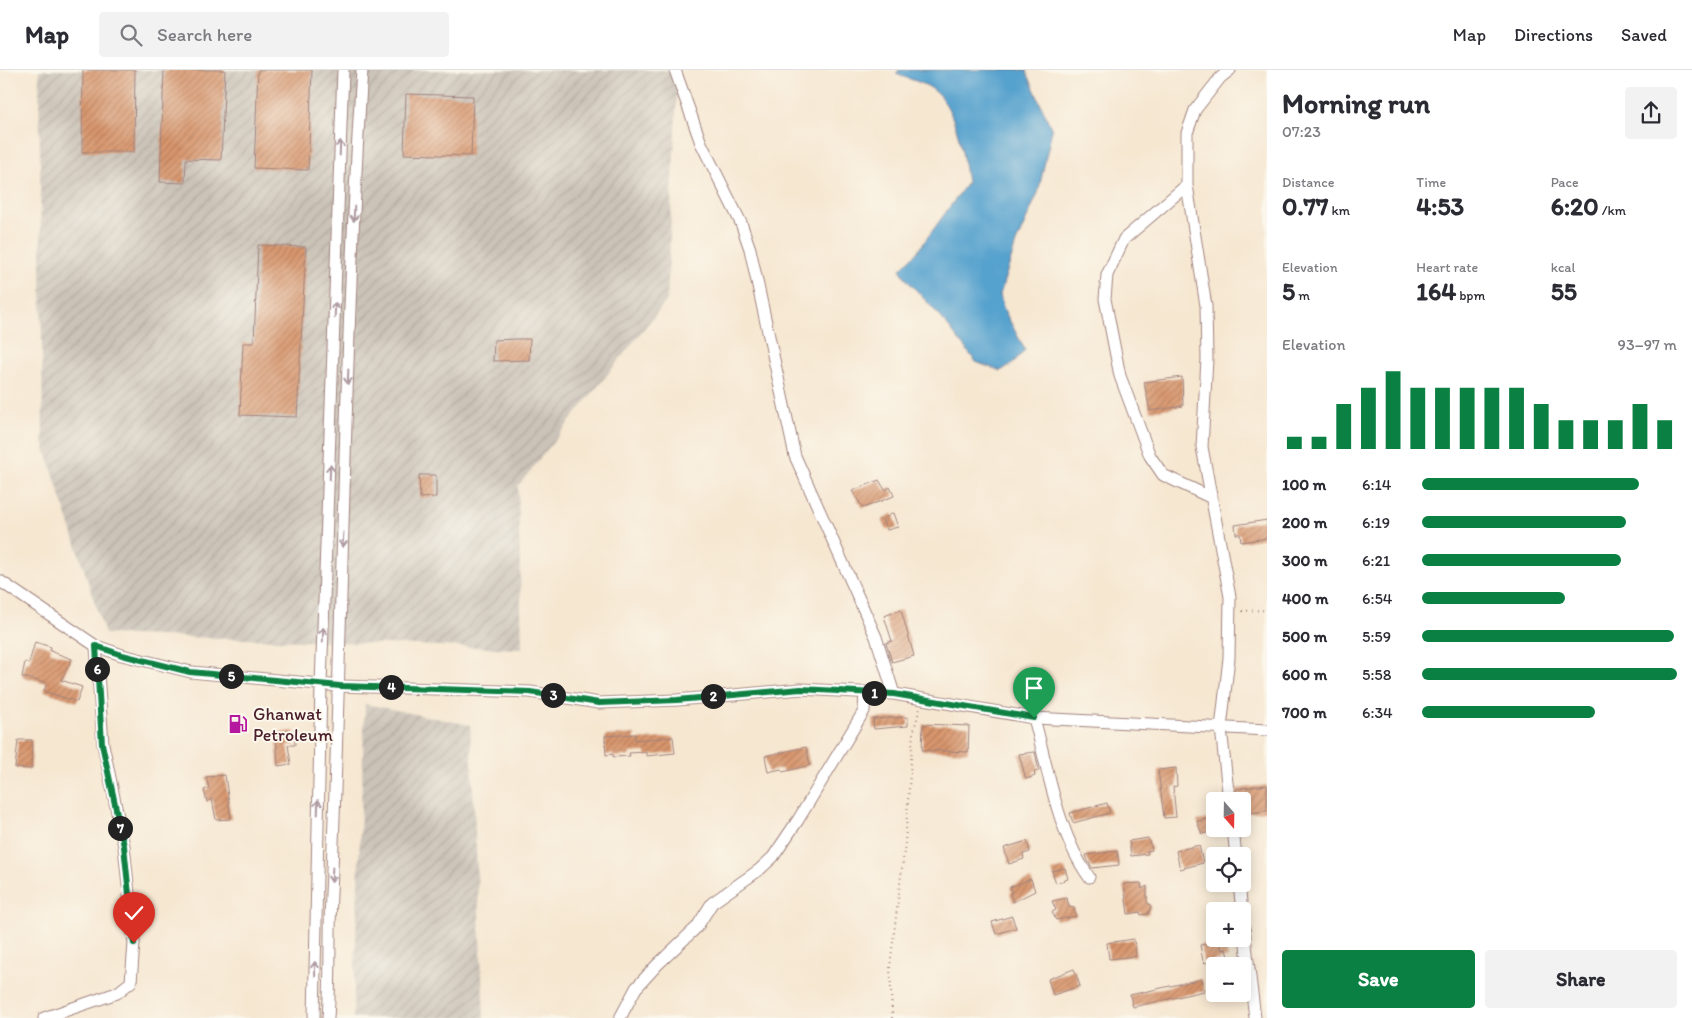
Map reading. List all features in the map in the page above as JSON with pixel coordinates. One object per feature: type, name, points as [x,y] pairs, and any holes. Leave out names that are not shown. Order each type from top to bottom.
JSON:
[{"type":"street","points":[[314,1018],[314,938],[321,684],[344,70]]},
{"type":"street","points":[[328,1018],[340,686],[346,404],[362,70]]},
{"type":"street","points":[[676,70],[701,143],[740,223],[750,249],[795,456],[876,637],[894,694]]},
{"type":"street","points":[[1228,792],[1220,728],[1229,658],[1230,597],[1202,447],[1207,359],[1206,306],[1187,185],[1187,133],[1195,110],[1220,78],[1230,70]]},
{"type":"street","points":[[1187,185],[1124,239],[1107,275],[1105,299],[1120,376],[1150,456],[1163,475],[1212,498]]},
{"type":"street","points":[[0,581],[96,646],[122,655],[190,672],[340,686],[530,692],[599,703],[677,700],[801,689],[865,692],[922,698],[1034,718],[1267,730]]},
{"type":"street","points":[[44,1018],[117,993],[131,982],[134,943],[124,846],[102,744],[96,646]]},
{"type":"street","points":[[620,1018],[636,988],[696,927],[712,903],[759,870],[773,857],[798,820],[864,710],[865,692]]},
{"type":"street","points":[[1034,718],[1062,821],[1076,858],[1089,877]]},
{"type":"street","points":[[1246,947],[1255,1018]]},
{"type":"path","points":[[1229,613],[1267,610]]},
{"type":"path","points":[[892,1018],[890,966],[905,843],[913,733],[920,714],[922,698]]},
{"type":"shaded area","points":[[39,70],[678,70],[667,300],[518,486],[522,649],[105,634],[43,442]]},
{"type":"shaded area","points":[[365,704],[470,725],[484,1018],[353,1018]]},
{"type":"water","points":[[899,70],[1026,70],[1052,130],[1038,193],[1016,243],[1000,294],[1003,308],[1025,350],[1010,366],[1000,371],[976,362],[940,316],[907,280],[900,269],[917,252],[967,183],[958,134],[943,100],[928,86],[896,74]]},
{"type":"building","points":[[83,70],[135,70],[134,152],[82,152]]},
{"type":"building","points":[[164,70],[225,70],[221,160],[186,159],[185,183],[160,182]]},
{"type":"building","points":[[258,70],[312,70],[308,170],[254,168]]},
{"type":"building","points":[[406,94],[473,96],[471,156],[404,154]]},
{"type":"building","points":[[258,245],[306,247],[297,417],[240,415],[243,343],[254,343]]},
{"type":"building","points":[[530,339],[529,360],[493,361],[494,340]]},
{"type":"building","points":[[1182,377],[1183,406],[1150,411],[1144,382]]},
{"type":"building","points":[[419,475],[436,475],[436,497],[420,498]]},
{"type":"building","points":[[879,480],[885,490],[890,487],[894,496],[863,508],[852,491]]},
{"type":"building","points":[[893,513],[898,527],[887,530],[882,520]]},
{"type":"building","points":[[1267,520],[1267,538],[1241,542],[1240,534],[1236,534],[1235,525]]},
{"type":"building","points":[[901,610],[914,656],[892,662],[886,643],[892,641],[884,616]]},
{"type":"building","points":[[35,642],[51,647],[50,651],[72,659],[61,680],[82,687],[77,702],[44,691],[47,683],[22,677],[25,662],[29,663]]},
{"type":"building","points":[[908,717],[908,726],[874,729],[873,719]]},
{"type":"building","points":[[923,724],[969,726],[968,752],[922,750]]},
{"type":"building","points":[[294,731],[295,745],[288,745],[291,764],[278,766],[276,733]]},
{"type":"building","points":[[635,734],[635,740],[673,737],[675,753],[646,756],[646,752],[629,753],[630,756],[613,757],[613,754],[606,755],[605,736]]},
{"type":"building","points":[[18,740],[32,740],[31,769],[15,768]]},
{"type":"building","points":[[806,747],[810,765],[783,772],[781,769],[768,772],[765,756]]},
{"type":"building","points":[[1035,752],[1039,771],[1034,771],[1035,776],[1026,779],[1019,754]]},
{"type":"building","points":[[1176,768],[1177,786],[1173,787],[1176,817],[1164,818],[1158,770]]},
{"type":"building","points":[[225,775],[231,819],[216,820],[212,799],[207,802],[204,790],[209,788],[206,777]]},
{"type":"building","points":[[1267,785],[1267,811],[1251,813],[1251,792],[1236,792],[1236,789]]},
{"type":"building","points":[[1107,803],[1110,813],[1073,823],[1070,813]]},
{"type":"building","points":[[1206,819],[1206,833],[1202,834],[1197,821]]},
{"type":"building","points":[[1148,838],[1152,850],[1147,851],[1148,854],[1131,856],[1129,841]]},
{"type":"building","points":[[1027,841],[1030,852],[1023,854],[1024,859],[1009,864],[1004,848]]},
{"type":"building","points":[[1199,845],[1203,863],[1180,869],[1176,851]]},
{"type":"building","points":[[1117,851],[1119,865],[1092,868],[1086,855]]},
{"type":"building","points":[[1065,868],[1068,879],[1056,883],[1052,871]]},
{"type":"building","points":[[1031,879],[1035,891],[1013,902],[1010,887]]},
{"type":"building","points":[[1141,883],[1142,889],[1147,886],[1147,902],[1151,906],[1148,914],[1141,915],[1140,912],[1128,914],[1124,884]]},
{"type":"building","points":[[1067,898],[1069,907],[1074,908],[1076,916],[1056,920],[1052,912],[1056,910],[1052,901]]},
{"type":"building","points":[[1012,916],[1016,928],[996,934],[992,922]]},
{"type":"building","points":[[1134,939],[1136,956],[1109,959],[1107,943]]},
{"type":"building","points":[[1206,944],[1206,947],[1221,947],[1222,950],[1226,949],[1228,957],[1206,957],[1205,963],[1200,945]]},
{"type":"building","points":[[1074,969],[1080,986],[1053,995],[1048,979]]},
{"type":"building","points":[[1202,979],[1204,991],[1133,1007],[1130,995]]},
{"type":"place","name":"Ghanwat Petroleum","points":[[238,724]]},
{"type":"route","points":[[134,943],[124,846],[102,744],[96,646],[154,664],[190,672],[340,686],[530,692],[599,703],[677,700],[801,689],[894,694],[1034,718]]}]
